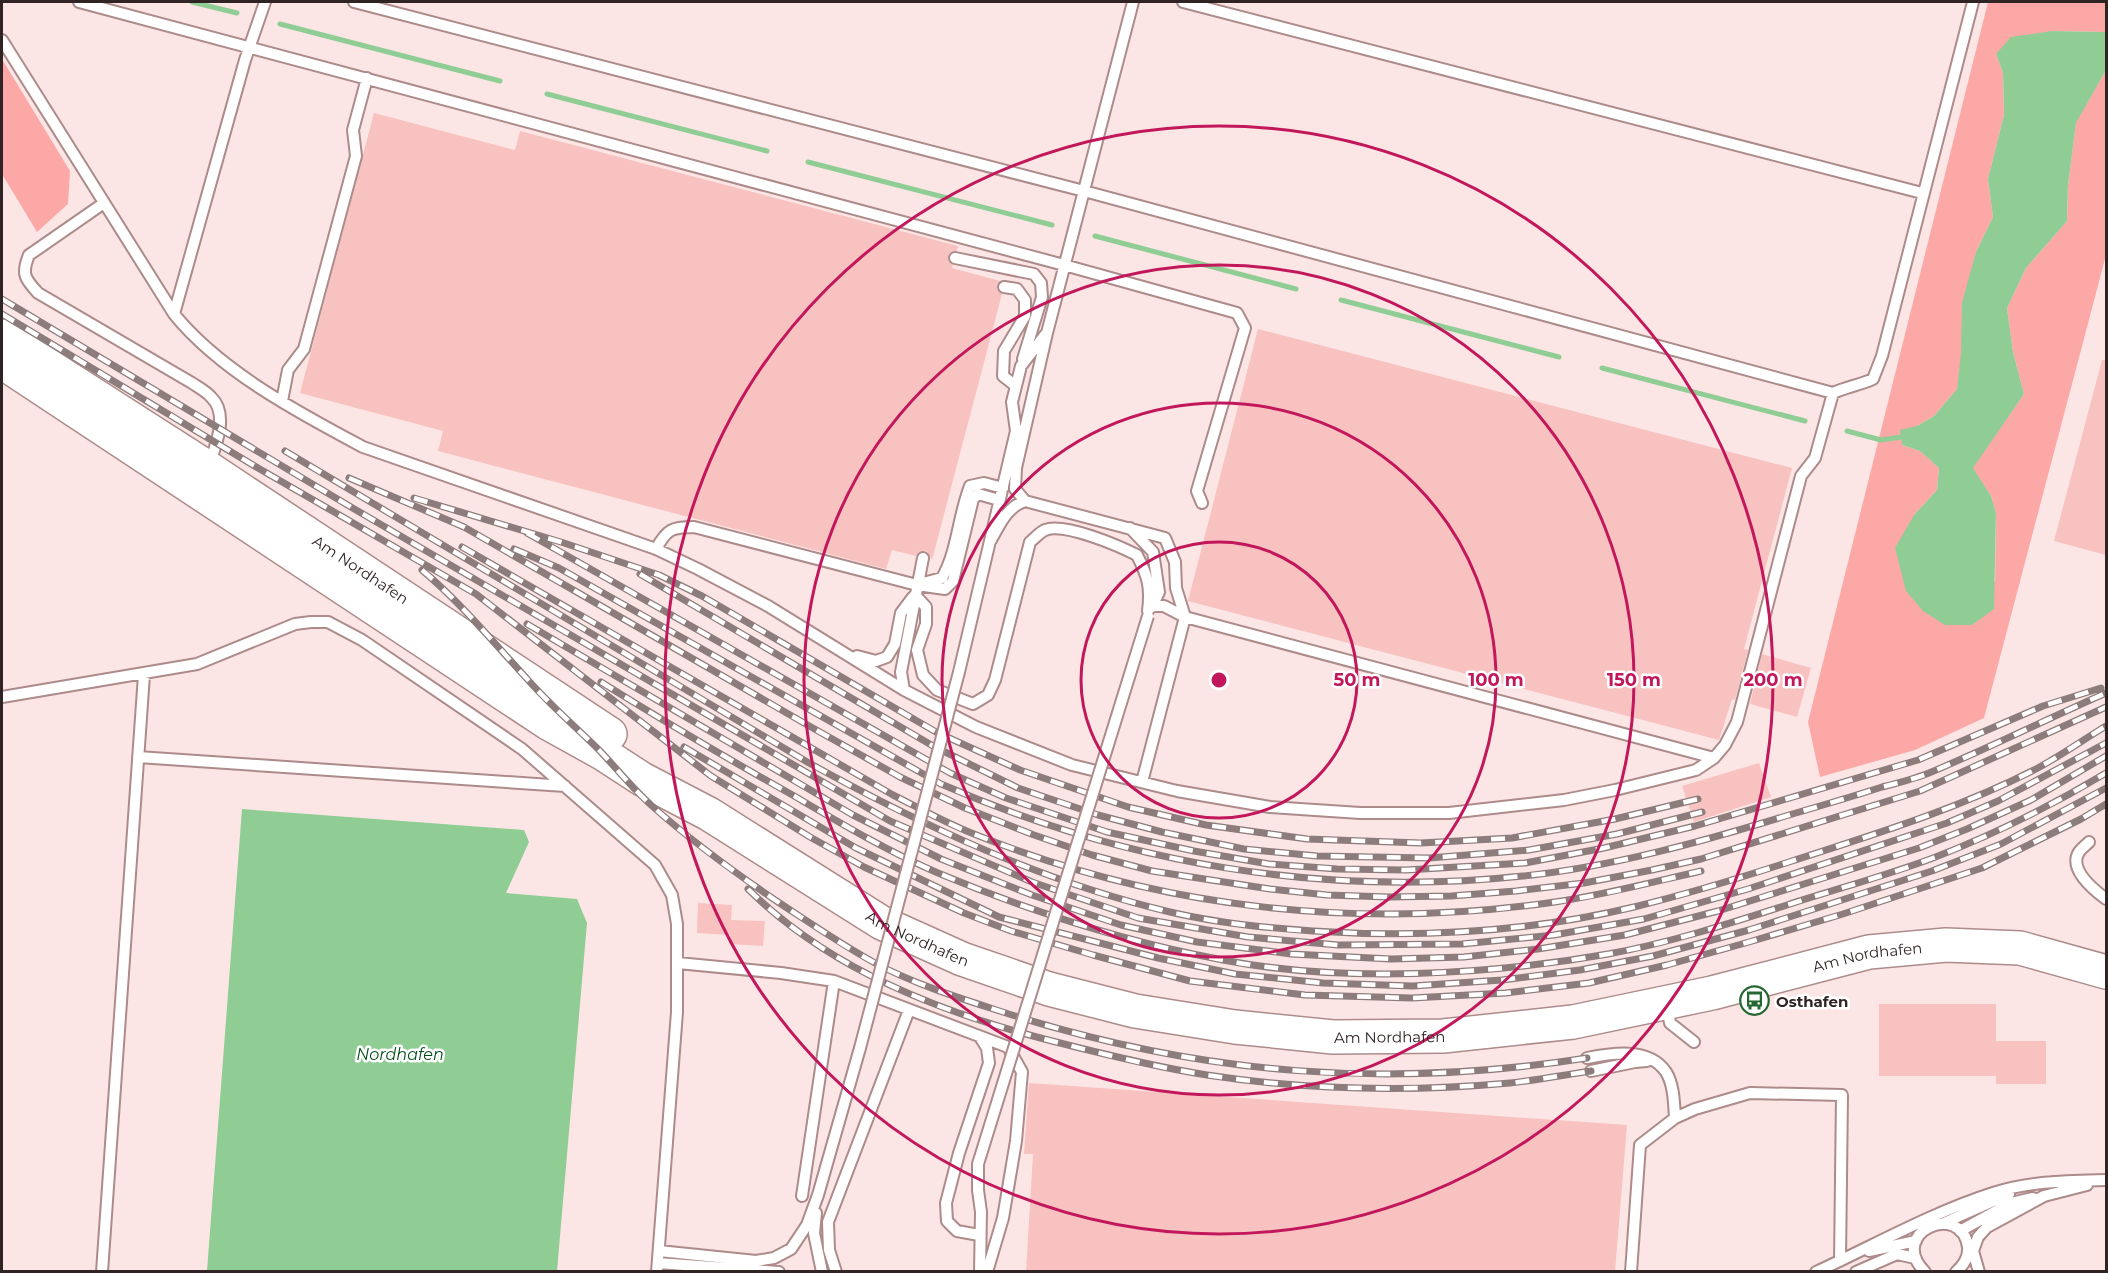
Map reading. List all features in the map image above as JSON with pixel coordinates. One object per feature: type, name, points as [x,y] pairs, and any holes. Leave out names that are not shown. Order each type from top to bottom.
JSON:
[{"type":"main road","name":"Am Nordhafen","points":[[2,336],[208,468],[654,763],[709,814]]},
{"type":"main road","name":"Am Nordhafen","points":[[2,362],[548,723],[602,753],[642,779],[709,814],[882,923],[962,959],[1049,988],[1135,1011],[1235,1027],[1334,1037],[1443,1036],[1573,1022],[1712,993],[1869,952],[1946,945],[2020,948],[2106,972]]},
{"type":"lane","points":[[80,2],[1064,264],[1237,313],[1245,328],[1197,491],[1202,503]]},
{"type":"lane","points":[[174,314],[249,47],[264,2]]},
{"type":"lane","points":[[354,2],[1084,192],[1833,393],[1861,385],[1873,378],[1881,356],[1973,2]]},
{"type":"lane","points":[[1025,501],[1015,489],[1016,468],[1064,264],[1133,2]]},
{"type":"lane","points":[[1183,2],[1922,193]]},
{"type":"lane","points":[[2,40],[174,314],[205,346],[259,387],[363,447],[656,549],[768,606],[904,690],[976,727],[1072,765],[1177,791],[1270,807],[1360,813],[1449,813],[1564,800],[1696,770],[1714,758],[1725,746],[1737,722],[1801,476],[1815,458],[1833,393]]},
{"type":"lane","points":[[282,401],[288,370],[304,349],[356,156],[353,130],[367,78]]},
{"type":"lane","points":[[104,203],[28,255],[24,266],[26,280],[38,293],[192,382],[212,397],[220,414],[219,428],[208,468]]},
{"type":"lane","points":[[659,1251],[756,1261],[774,1258],[791,1249],[807,1225],[818,1195],[860,1048],[984,570],[1016,430],[1012,402],[1042,297],[1041,283],[1034,274],[955,258]]},
{"type":"lane","points":[[1004,287],[1017,289],[1025,300],[1025,316],[1004,351],[1002,376],[1016,386]]},
{"type":"lane","points":[[1021,366],[1047,333]]},
{"type":"lane","points":[[848,654],[876,661],[887,657],[895,644],[901,613],[916,590],[942,578],[950,565],[970,486],[984,483],[1003,488]]},
{"type":"lane","points":[[656,549],[663,536],[675,527],[694,527],[916,590],[945,589],[953,581],[973,499],[978,494],[999,500]]},
{"type":"lane","points":[[991,540],[1004,517],[1016,504],[1025,501],[1165,538],[1175,562],[1176,588],[1185,617],[1142,782]]},
{"type":"lane","points":[[980,1272],[981,1212],[978,1164],[1150,611],[1159,592],[1153,552],[1130,528]]},
{"type":"lane","points":[[916,590],[926,607],[926,624],[917,650],[922,675],[937,690],[973,704],[988,695],[995,680],[1030,542],[1045,530],[1061,529],[1105,540],[1137,555],[1148,578],[1150,611]]},
{"type":"lane","points":[[904,690],[901,672],[923,558]]},
{"type":"lane","points":[[1150,611],[1164,606],[1185,617],[1714,758]]},
{"type":"lane","points":[[2,697],[144,675],[197,664],[296,624],[328,622],[362,640],[522,749],[655,865],[672,895],[677,924],[676,1024],[658,1267],[778,1272]]},
{"type":"lane","points":[[102,1272],[144,675]]},
{"type":"lane","points":[[138,757],[565,786]]},
{"type":"lane","points":[[2090,842],[2078,853],[2076,863],[2079,872],[2106,899]]},
{"type":"lane","points":[[678,963],[781,973],[834,981],[1008,1047],[1023,1072],[1016,1141],[1003,1218],[987,1272]]},
{"type":"lane","points":[[802,1196],[834,981]]},
{"type":"lane","points":[[1666,1003],[1670,1023],[1694,1042]]},
{"type":"lane","points":[[836,1272],[830,1250],[828,1222],[909,1010]]},
{"type":"lane","points":[[979,1235],[957,1231],[947,1221],[946,1203],[959,1153],[989,1063],[987,1048],[980,1037]]},
{"type":"lane","points":[[1587,1058],[1633,1053],[1653,1061],[1666,1072],[1672,1088],[1675,1118]]},
{"type":"lane","points":[[1591,1071],[1635,1062],[1653,1061]]},
{"type":"lane","points":[[1631,1272],[1640,1145],[1675,1118],[1695,1109],[1750,1093],[1842,1095],[1840,1261]]},
{"type":"lane","points":[[1816,1272],[1905,1228],[1994,1192],[2057,1181],[2106,1180]]},
{"type":"lane","points":[[1960,1231],[2011,1203],[2106,1180]]},
{"type":"lane","points":[[1925,1272],[1914,1250],[1920,1233],[1927,1227],[1944,1223],[2025,1186]]},
{"type":"lane","points":[[818,1195],[814,1233],[822,1272]]},
{"type":"lane","points":[[1978,1272],[1973,1251],[1978,1238],[1987,1227],[2044,1196]]},
{"type":"lane","points":[[1944,1223],[1960,1231],[1965,1238],[1968,1246],[1963,1269]]},
{"type":"lane","points":[[1855,1254],[1916,1241]]},
{"type":"lane","points":[[1856,1272],[1897,1254],[1916,1258]]},
{"type":"shaded area","points":[[1988,2],[2106,2],[2106,32],[2052,31],[1996,54],[2003,73],[2004,115],[1988,179],[1993,217],[1976,252],[1957,389],[1934,416],[1917,426],[1902,445],[1920,451],[1939,468],[1937,490],[1914,515],[1995,582],[1996,513],[1991,496],[1972,468],[2024,394],[2013,352],[2007,308],[2026,268],[2067,221],[2068,185],[2076,122],[2106,70],[2106,255],[1984,718],[1915,750],[1820,777],[1808,722]]},
{"type":"shaded area","points":[[2,59],[70,171],[68,204],[37,232],[2,174]]},
{"type":"water","points":[[2052,31],[2106,32],[2106,70],[2076,123],[2068,185],[2067,221],[2026,268],[2007,308],[2013,352],[2024,394],[1973,468],[1991,496],[1996,513],[1994,609],[1972,625],[1945,625],[1923,611],[1906,591],[1895,548],[1914,515],[1937,490],[1939,468],[1920,451],[1902,445],[1900,430],[1917,426],[1934,416],[1957,389],[1961,354],[1962,303],[1976,252],[1993,217],[1988,179],[2004,115],[2003,73],[1996,54],[2011,37]]},
{"type":"water","name":"Nordhafen","points":[[242,809],[524,830],[529,842],[506,893],[577,899],[587,923],[557,1271],[207,1271]]},
{"type":"building","points":[[374,113],[515,150],[520,131],[958,246],[957,251],[952,251],[948,256],[948,261],[953,265],[952,268],[1000,281],[997,289],[1002,294],[932,560],[925,551],[920,551],[916,556],[892,550],[886,569],[438,451],[443,431],[300,393]]},
{"type":"building","points":[[1258,329],[1792,468],[1744,649],[1748,650],[1735,700],[1732,699],[1719,740],[1188,601]]},
{"type":"building","points":[[2102,360],[2106,360],[2106,555],[2054,541]]},
{"type":"building","points":[[1762,654],[1811,668],[1797,717],[1750,704]]},
{"type":"building","points":[[1759,763],[1771,797],[1694,822],[1682,786]]},
{"type":"building","points":[[698,903],[732,905],[731,920],[765,921],[763,946],[729,944],[730,935],[697,933]]},
{"type":"building","points":[[1879,1004],[1996,1004],[1996,1041],[2046,1041],[2046,1084],[1996,1084],[1996,1076],[1879,1076]]},
{"type":"building","points":[[1029,1083],[1627,1125],[1615,1272],[1026,1272],[1033,1154],[1024,1154]]},
{"type":"waterway","points":[[192,2],[237,13]]},
{"type":"waterway","points":[[280,24],[500,81]]},
{"type":"waterway","points":[[547,94],[767,151]]},
{"type":"waterway","points":[[808,162],[1052,225]]},
{"type":"waterway","points":[[1095,236],[1296,289]]},
{"type":"waterway","points":[[1341,300],[1559,357]]},
{"type":"waterway","points":[[1602,368],[1805,421]]},
{"type":"waterway","points":[[1847,431],[1881,440],[1901,437]]},
{"type":"railway","points":[[2,299],[356,510],[890,821],[1032,882],[1138,918],[1248,937],[1338,945],[1462,944],[1554,935],[1644,919],[1748,889],[1947,823],[1998,801],[2106,743]]},
{"type":"railway","points":[[2,314],[258,468],[476,594],[711,776],[810,837],[864,867],[964,913],[1011,931],[1190,981],[1305,995],[1412,998],[1506,993],[1589,983],[1667,965],[1749,942],[1982,868],[2081,819],[2106,804]]},
{"type":"railway","points":[[285,451],[809,763],[896,809],[985,850],[1076,885],[1170,912],[1223,922],[1313,931],[1434,933],[1555,922],[1634,907],[1753,874],[1946,809],[2036,769],[2106,726]]},
{"type":"railway","points":[[349,478],[464,527],[900,777],[965,808],[1092,855],[1152,871],[1270,889],[1327,895],[1451,896],[1584,883],[1652,870],[1701,859],[1920,791],[2106,707]]},
{"type":"railway","points":[[414,498],[564,543],[659,575],[702,596],[936,732],[1020,770],[1128,807],[1206,825],[1307,839],[1421,843],[1512,838],[1615,819],[1698,799]]},
{"type":"railway","points":[[527,533],[950,773],[1006,798],[1107,832],[1269,864],[1337,869],[1406,870],[1525,863],[1604,848],[1695,826],[1918,760],[2043,706],[2101,688]]},
{"type":"railway","points":[[462,547],[893,795],[979,836],[1049,861],[1119,881],[1190,896],[1262,907],[1335,913],[1408,914],[1482,910],[1555,902],[1701,871]]},
{"type":"railway","points":[[514,549],[559,568],[941,784],[1011,812],[1081,835],[1153,854],[1226,868],[1299,877],[1373,882],[1448,881],[1523,876],[1624,860],[1724,834],[1918,777],[1974,754],[2106,693]]},
{"type":"railway","points":[[422,570],[464,610],[631,786],[666,818],[713,856],[826,934],[908,979],[1012,1015],[1084,1035],[1155,1051],[1226,1063],[1297,1071],[1369,1074],[1440,1073],[1513,1068],[1587,1058]]},
{"type":"railway","points":[[640,574],[933,746],[1018,788],[1098,815],[1162,832],[1244,849],[1317,856],[1429,858],[1529,850],[1617,834],[1702,812]]},
{"type":"railway","points":[[527,624],[853,815],[941,859],[1032,895],[1121,925],[1197,942],[1291,954],[1391,959],[1464,957],[1538,949],[1625,935],[1718,911],[1919,848],[2031,800],[2106,756]]},
{"type":"railway","points":[[601,682],[848,827],[938,873],[1007,900],[1114,935],[1223,960],[1317,972],[1416,974],[1514,967],[1608,954],[1653,944],[1743,919],[1933,858],[2021,819],[2106,773]]},
{"type":"railway","points":[[684,747],[856,848],[999,917],[1158,958],[1235,974],[1323,983],[1413,986],[1502,980],[1580,970],[1653,956],[1749,930],[1932,871],[2001,844],[2106,788]]},
{"type":"railway","points":[[748,889],[780,918],[815,943],[890,985],[929,1002],[1011,1030],[1149,1064],[1244,1080],[1358,1088],[1472,1086],[1520,1082],[1591,1071]]},
{"type":"place","name":"Osthafen","points":[[1755,1001]]}]
